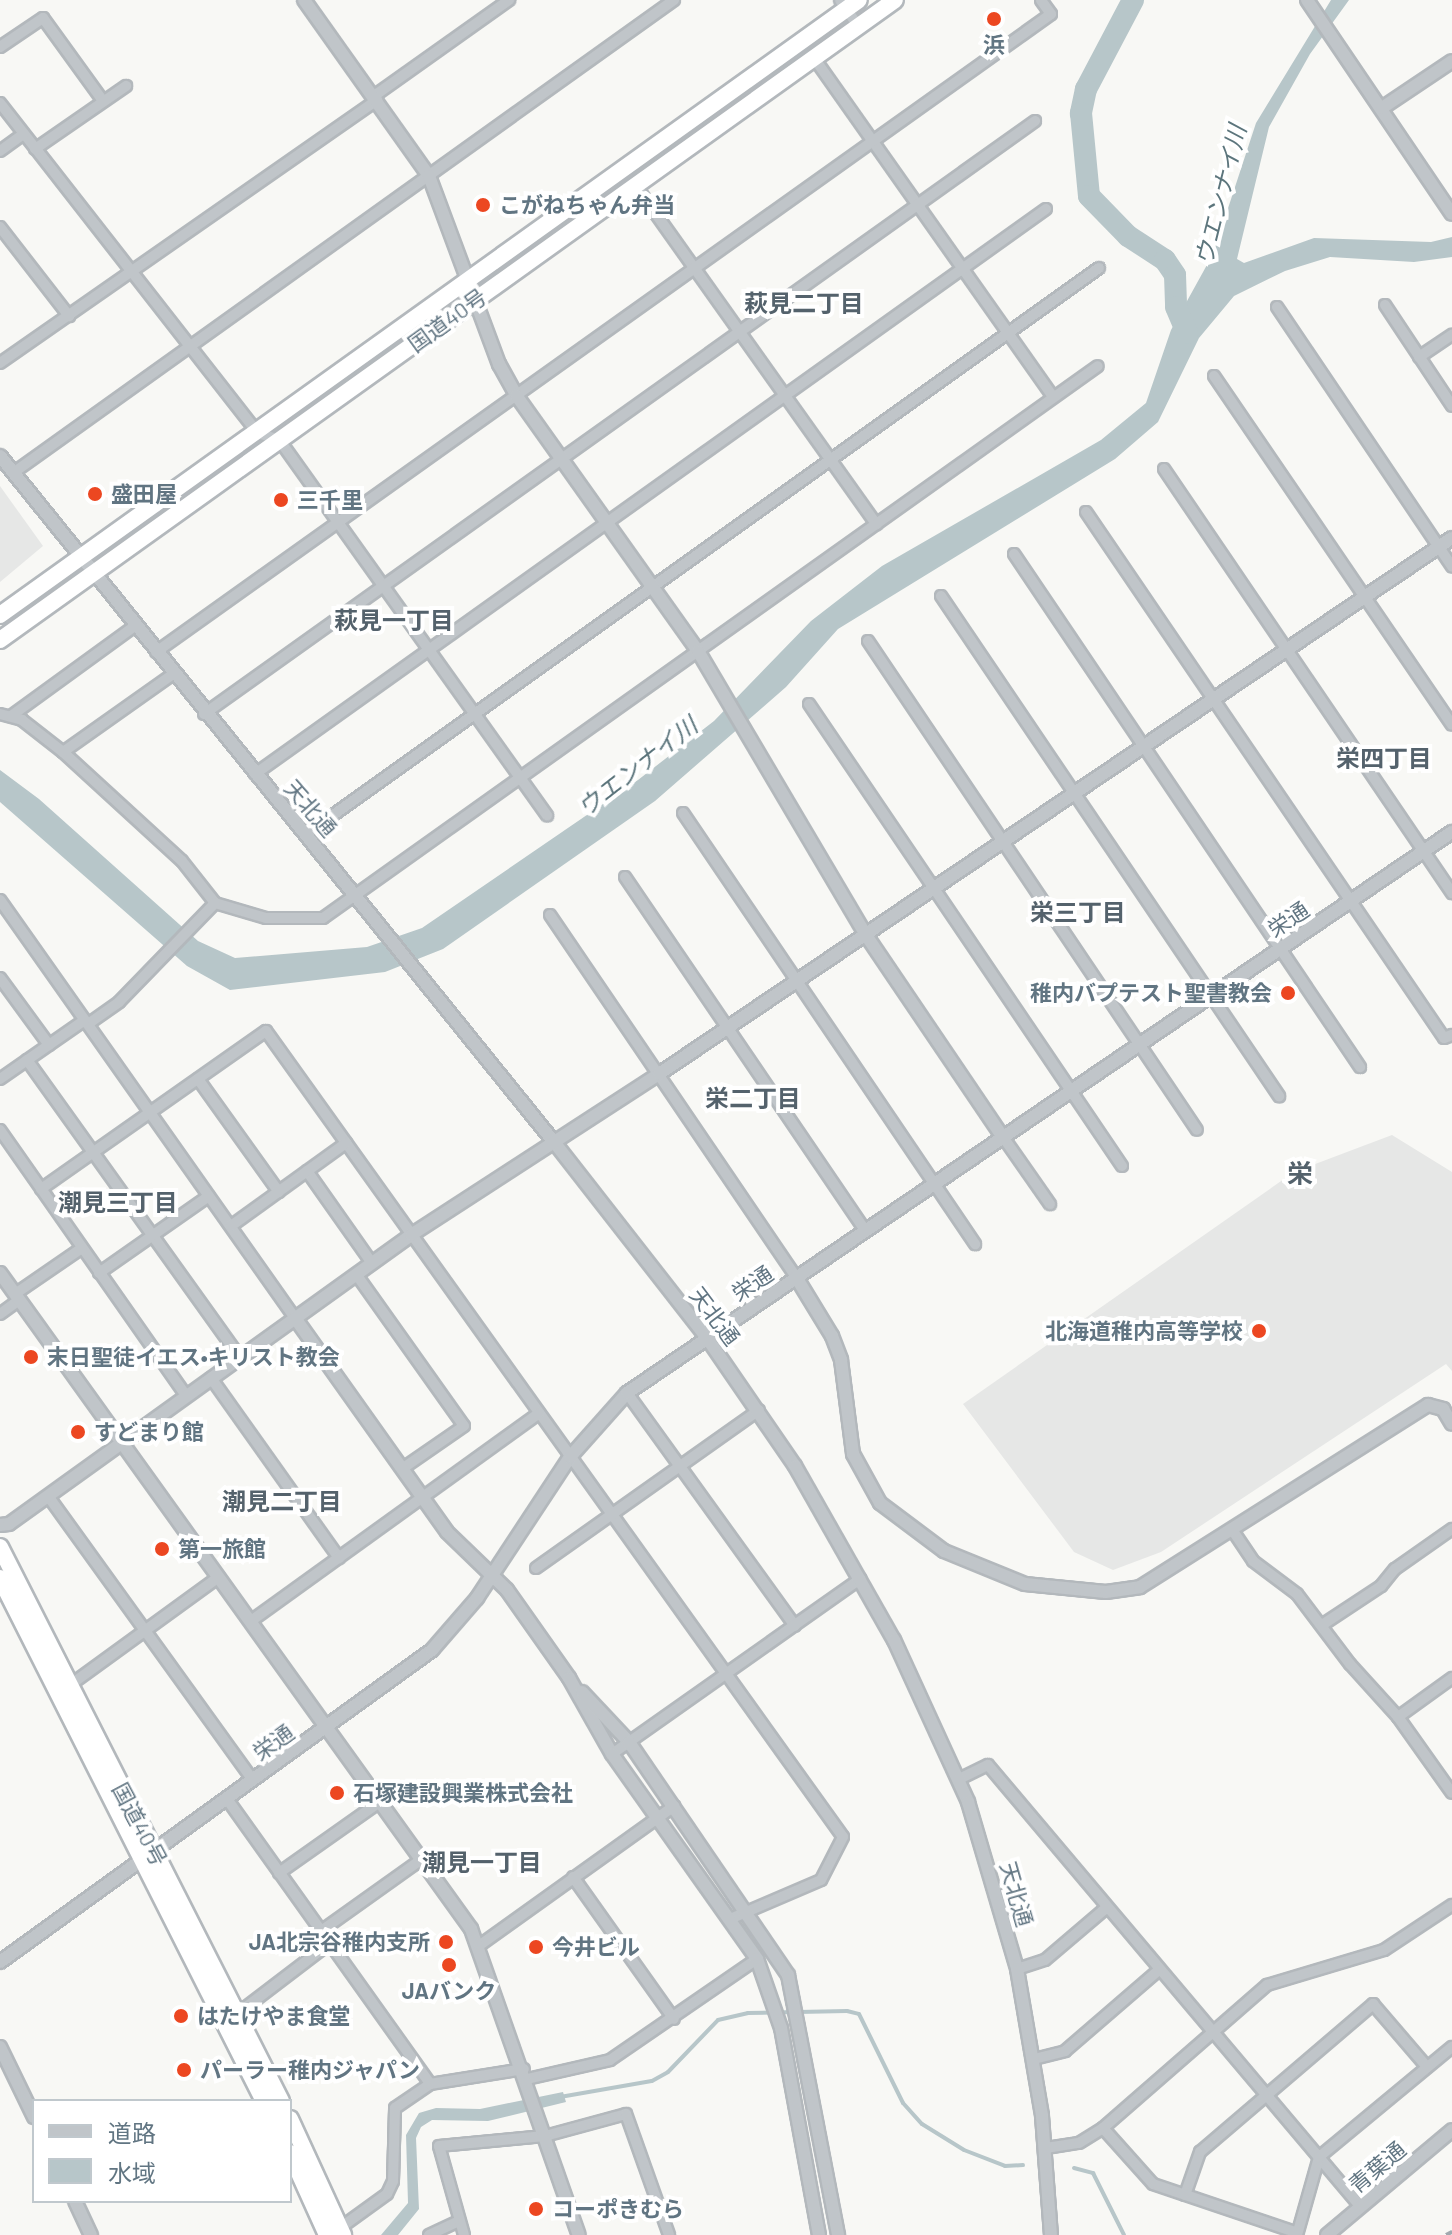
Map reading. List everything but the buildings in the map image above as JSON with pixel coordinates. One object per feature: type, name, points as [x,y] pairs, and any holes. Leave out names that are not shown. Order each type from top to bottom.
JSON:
[{"type":"highway","name":"国道40号","points":[[0,640],[895,0]]},
{"type":"highway","name":"国道40号","points":[[0,615],[468,281],[848,3]]},
{"type":"highway","name":"国道40号","points":[[0,1547],[71,1684],[148,1856]]},
{"type":"highway","name":"国道40号","points":[[0,1578],[58,1695],[148,1856],[231,2019],[280,2099]]},
{"type":"highway","name":"国道40号","points":[[231,2019],[263,2099]]},
{"type":"highway","points":[[292,2124],[337,2233]]},
{"type":"highway","points":[[292,2156],[337,2233]]},
{"type":"street","points":[[304,0],[429,176],[475,300],[516,395],[698,651],[866,935],[1050,1204]]},
{"type":"street","points":[[0,362],[132,272],[509,0]]},
{"type":"street","points":[[13,473],[674,0]]},
{"type":"street","points":[[156,652],[1051,14],[1041,0]]},
{"type":"street","points":[[1307,0],[1452,214]]},
{"type":"street","points":[[848,3],[858,26]]},
{"type":"street","points":[[0,47],[43,18],[103,101]]},
{"type":"street","points":[[814,58],[1053,397]]},
{"type":"street","points":[[1382,108],[1452,61]]},
{"type":"street","points":[[35,149],[126,86]]},
{"type":"street","points":[[0,103],[257,432],[280,441],[547,816]]},
{"type":"street","points":[[204,714],[1035,121]]},
{"type":"street","points":[[0,151],[23,134]]},
{"type":"street","points":[[636,186],[876,524]]},
{"type":"street","points":[[255,774],[1046,209]]},
{"type":"street","points":[[0,227],[69,316]]},
{"type":"street","points":[[308,833],[1099,268]]},
{"type":"street","points":[[1385,305],[1452,406]]},
{"type":"street","points":[[1277,307],[1452,566]]},
{"type":"street","points":[[1419,357],[1452,335]]},
{"type":"street","points":[[135,626],[6,715],[63,752],[182,861],[215,903],[242,915],[302,921],[323,918],[1098,366]]},
{"type":"street","points":[[1214,376],[1452,725]]},
{"type":"street","name":"天北通","points":[[0,456],[204,714],[308,833],[707,1338],[759,1410],[860,1579],[959,1779],[1017,1969],[1046,2148],[1051,2235]]},
{"type":"street","points":[[1164,469],[1452,893]]},
{"type":"street","points":[[1086,512],[1444,1038],[1452,1035]]},
{"type":"street","points":[[0,1525],[48,1496],[411,1235],[659,1074],[1452,538]]},
{"type":"street","points":[[1014,554],[1360,1067]]},
{"type":"street","points":[[941,596],[1279,1096]]},
{"type":"street","points":[[868,641],[1197,1130]]},
{"type":"street","points":[[63,752],[173,674]]},
{"type":"street","points":[[809,704],[1122,1166]]},
{"type":"street","points":[[683,813],[975,1244]]},
{"type":"street","name":"栄通","points":[[0,1962],[432,1650],[494,1575],[570,1457],[627,1393],[1452,832]]},
{"type":"street","points":[[625,877],[865,1230]]},
{"type":"street","points":[[0,900],[421,1497],[447,1532],[494,1575],[569,1678],[612,1754],[757,1959],[774,1999],[781,2028],[819,2235]]},
{"type":"street","points":[[0,1079],[119,1002],[215,903]]},
{"type":"street","points":[[550,915],[821,1313],[841,1360],[853,1454],[864,1479],[903,1525],[944,1551],[1025,1584],[1123,1591],[1155,1581],[1428,1405],[1443,1409],[1452,1424]]},
{"type":"street","points":[[0,978],[49,1045]]},
{"type":"street","points":[[41,1189],[266,1031],[843,1837],[821,1880],[730,1919]]},
{"type":"street","points":[[27,1060],[240,1357]]},
{"type":"street","points":[[198,1079],[279,1192]]},
{"type":"street","points":[[0,1130],[186,1396]]},
{"type":"street","points":[[231,1226],[346,1143]]},
{"type":"street","points":[[307,1171],[372,1263]]},
{"type":"street","points":[[99,1273],[209,1196]]},
{"type":"street","points":[[0,1314],[17,1297],[82,1248]]},
{"type":"street","points":[[0,1273],[381,1801],[480,1945],[579,2235]]},
{"type":"street","points":[[356,1274],[464,1426],[402,1469]]},
{"type":"street","points":[[211,1378],[339,1558]]},
{"type":"street","points":[[627,1393],[795,1626]]},
{"type":"street","points":[[536,1568],[759,1410]]},
{"type":"street","points":[[251,1621],[539,1413]]},
{"type":"street","points":[[48,1496],[253,1780]]},
{"type":"street","points":[[1322,1625],[1452,1529]]},
{"type":"street","points":[[1233,1531],[1253,1561],[1287,1583],[1398,1717],[1452,1793]]},
{"type":"street","points":[[58,1695],[219,1577]]},
{"type":"street","points":[[612,1754],[860,1579]]},
{"type":"street","points":[[569,1678],[629,1742],[780,1960],[793,1994],[838,2235]]},
{"type":"street","points":[[1398,1717],[1452,1678]]},
{"type":"street","points":[[959,1779],[988,1765],[1360,2206]]},
{"type":"street","points":[[227,1799],[430,2084]]},
{"type":"street","points":[[279,1873],[381,1801]]},
{"type":"street","points":[[480,1945],[674,1806]]},
{"type":"street","points":[[321,1931],[422,1859]]},
{"type":"street","points":[[573,1877],[674,2019]]},
{"type":"street","points":[[1046,2148],[1079,2143],[1103,2128],[1267,1985],[1384,1950],[1452,1905]]},
{"type":"street","points":[[1017,1969],[1045,1960],[1106,1908]]},
{"type":"street","points":[[231,2019],[330,1943]]},
{"type":"street","points":[[337,2233],[387,2194],[393,2181],[391,2116],[430,2084],[526,2077],[610,2060],[674,2019],[757,1959]]},
{"type":"street","points":[[1034,2059],[1065,2051],[1159,1970]]},
{"type":"street","points":[[1185,2195],[1200,2152],[1373,2004],[1427,2067]]},
{"type":"street","points":[[0,2047],[32,2113]]},
{"type":"street","points":[[1103,2128],[1140,2173],[1185,2195],[1296,2233],[1319,2157],[1452,2047]]},
{"type":"street","points":[[464,2235],[439,2146],[626,2114],[669,2235]]},
{"type":"street","name":"青葉通","points":[[1327,2235],[1452,2130]]},
{"type":"street","points":[[76,2203],[91,2235]]},
{"type":"street","points":[[429,2235],[459,2221]]},
{"type":"shaded area","points":[[0,486],[43,546],[0,582]]},
{"type":"shaded area","name":"北海道稚内高等学校","points":[[1392,1135],[1452,1172],[1452,1371],[1446,1364],[1161,1552],[1113,1570],[1074,1552],[963,1404],[1294,1172]]},
{"type":"water","points":[[1331,0],[1349,0],[1310,54],[1269,127],[1237,259],[1244,263],[1314,238],[1431,242],[1452,237],[1452,257],[1414,262],[1330,257],[1285,271],[1234,296],[1199,338],[1158,422],[1115,459],[838,629],[786,687],[655,801],[443,949],[385,972],[230,990],[187,966],[0,802],[0,770],[39,799],[198,941],[235,958],[367,947],[422,928],[638,780],[714,721],[811,621],[882,566],[1101,440],[1146,403],[1171,330],[1213,254],[1256,123]]},
{"type":"water","points":[[563,2092],[566,2102],[488,2121],[432,2120],[421,2127],[416,2138],[419,2209],[398,2235],[381,2235],[408,2203],[406,2135],[419,2113],[436,2108],[480,2109]]},
{"type":"waterway","points":[[1133,0],[1086,89],[1081,113],[1089,196],[1128,236],[1165,260],[1175,275],[1176,307],[1187,333]]},
{"type":"waterway","points":[[560,2097],[652,2081],[668,2072],[718,2020],[748,2013],[847,2011],[859,2014],[903,2103],[922,2124],[964,2150],[1005,2166],[1023,2165]]},
{"type":"waterway","points":[[1074,2168],[1093,2173],[1124,2235]]},
{"type":"railway","points":[[1446,2235],[1452,2232]]},
{"type":"place","name":"浜","points":[[994,19]]},
{"type":"place","name":"こがねちゃん弁当","points":[[483,205]]},
{"type":"place","name":"盛田屋","points":[[95,494]]},
{"type":"place","name":"三千里","points":[[281,500]]},
{"type":"place","name":"稚内バプテスト聖書教会","points":[[1288,993]]},
{"type":"place","name":"北海道稚内高等学校","points":[[1259,1331]]},
{"type":"place","name":"末日聖徒イエス•キリスト教会","points":[[31,1357]]},
{"type":"place","name":"すどまり館","points":[[78,1432]]},
{"type":"place","name":"第一旅館","points":[[162,1549]]},
{"type":"place","name":"石塚建設興業株式会社","points":[[337,1793]]},
{"type":"place","name":"JA北宗谷稚内支所","points":[[446,1942]]},
{"type":"place","name":"今井ビル","points":[[536,1947]]},
{"type":"place","name":"JAバンク","points":[[449,1965]]},
{"type":"place","name":"はたけやま食堂","points":[[181,2016]]},
{"type":"place","name":"パーラー稚内ジャパン","points":[[184,2070]]},
{"type":"place","name":"コーポきむら","points":[[536,2209]]},
{"type":"district","name":"萩見二丁目","points":[[804,303]]},
{"type":"district","name":"萩見一丁目","points":[[394,620]]},
{"type":"district","name":"栄四丁目","points":[[1384,758]]},
{"type":"district","name":"栄三丁目","points":[[1078,912]]},
{"type":"district","name":"栄二丁目","points":[[753,1098]]},
{"type":"district","name":"栄","points":[[1300,1173]]},
{"type":"district","name":"潮見三丁目","points":[[118,1202]]},
{"type":"district","name":"潮見二丁目","points":[[282,1501]]},
{"type":"district","name":"潮見一丁目","points":[[482,1862]]},
{"type":"water label","name":"ウエンナイ川","points":[[1220,195]]},
{"type":"water label","name":"ウエンナイ川","points":[[637,766]]}]
